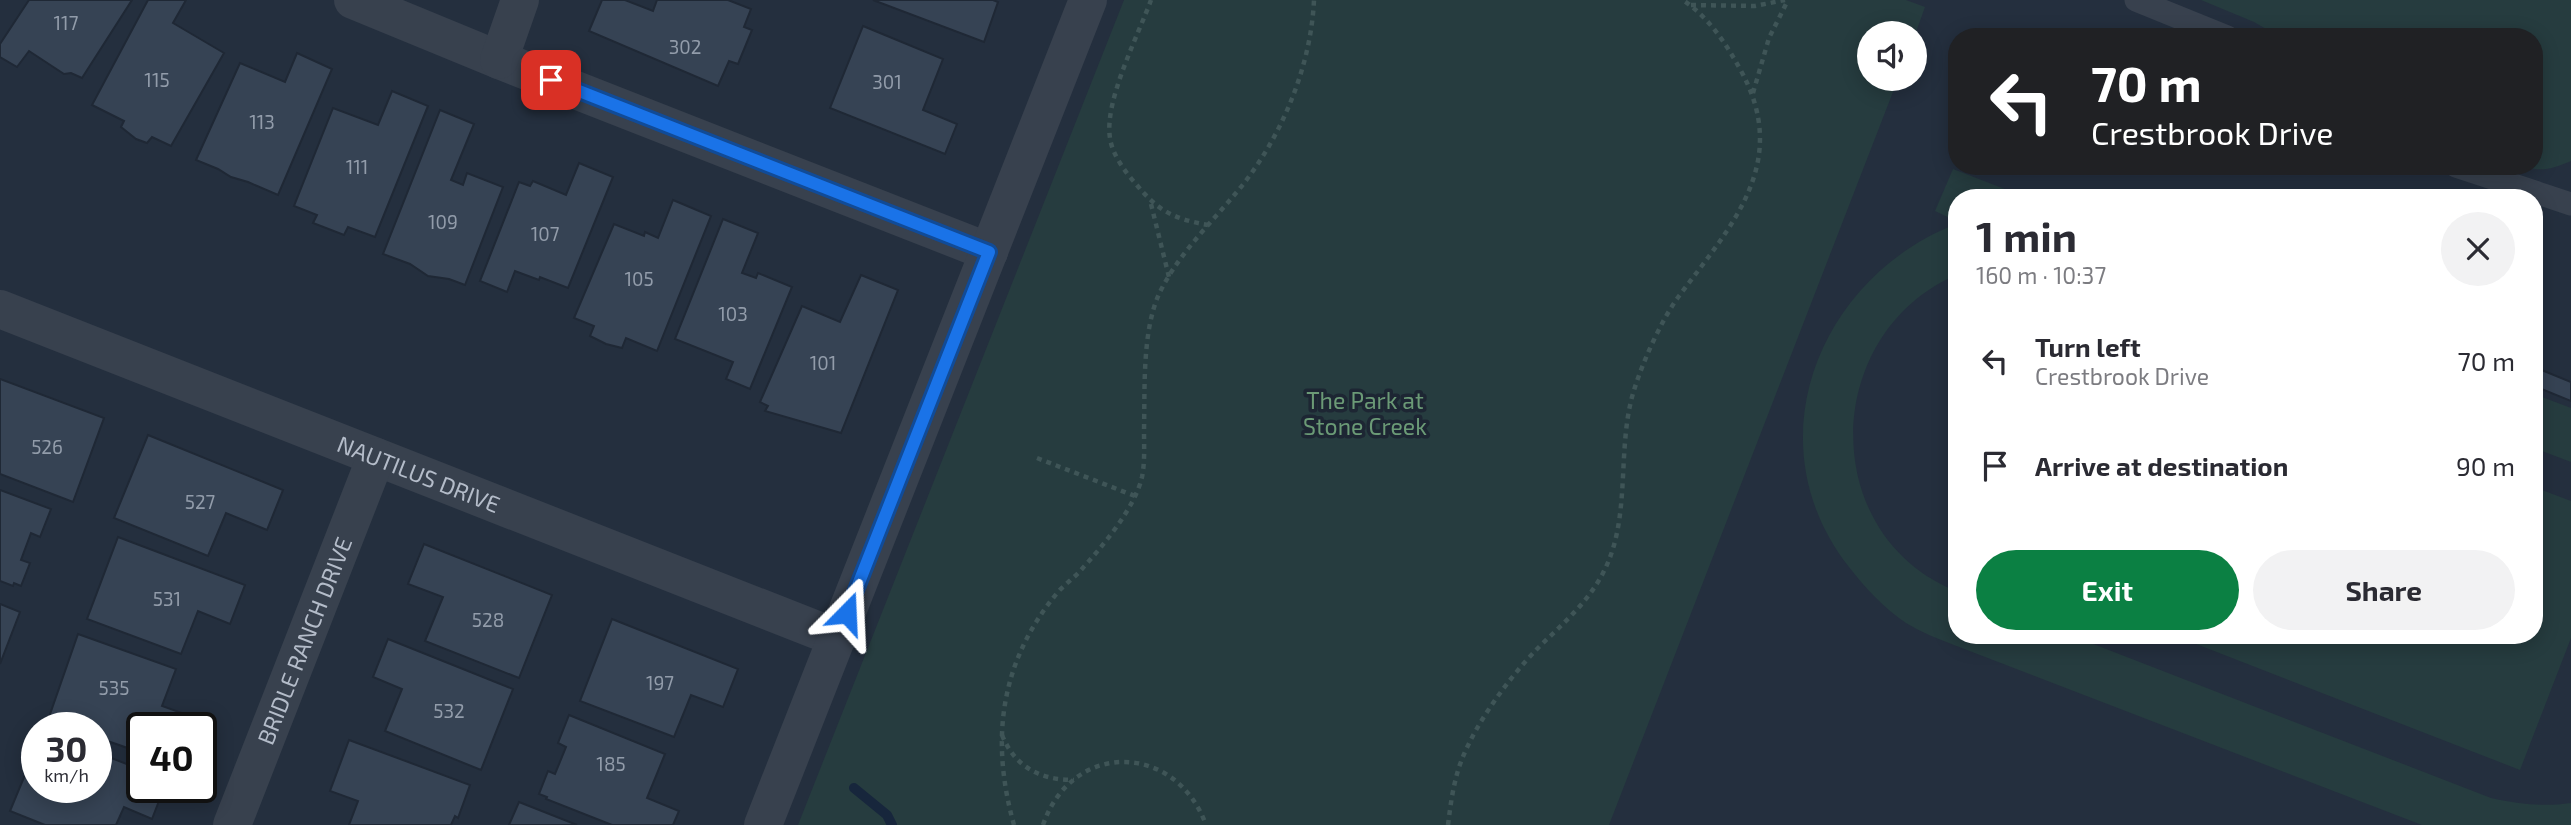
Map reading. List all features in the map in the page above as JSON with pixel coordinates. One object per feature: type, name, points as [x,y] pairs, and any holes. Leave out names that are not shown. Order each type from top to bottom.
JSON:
[{"type":"street","points":[[353,0],[989,252]]},
{"type":"street","points":[[499,60],[520,0]]},
{"type":"street","points":[[763,825],[1088,0]]},
{"type":"street","name":"NAUTILUS DRIVE","points":[[0,309],[837,638]]},
{"type":"street","name":"BRIDLE RANCH DRIVE","points":[[232,825],[376,457]]},
{"type":"lane","points":[[2136,0],[2205,28]]},
{"type":"lane","points":[[2483,175],[2526,189]]},
{"type":"lane","points":[[2543,195],[2571,204]]},
{"type":"path","points":[[1152,0],[1112,103],[1110,138],[1125,171],[1151,203],[1180,220],[1208,225]]},
{"type":"path","points":[[1014,825],[1006,797],[1000,731],[1004,702],[1023,646],[1059,591],[1082,570],[1135,496],[1144,461],[1144,395],[1149,335],[1158,296],[1208,225],[1238,191],[1276,133],[1293,95],[1302,64],[1313,20],[1314,0]]},
{"type":"path","points":[[1448,825],[1456,776],[1484,718],[1515,673],[1589,597],[1603,572],[1619,524],[1626,431],[1635,386],[1677,298],[1733,224],[1746,198],[1760,142],[1759,117],[1752,93],[1722,38],[1683,0]]},
{"type":"path","points":[[1690,5],[1755,6],[1786,0]]},
{"type":"path","points":[[1752,93],[1769,38],[1786,0]]},
{"type":"path","points":[[1151,203],[1169,277]]},
{"type":"path","points":[[1037,458],[1135,496]]},
{"type":"path","points":[[1000,731],[1008,750],[1028,769],[1049,778],[1074,780]]},
{"type":"path","points":[[1043,825],[1054,800],[1074,780],[1086,772],[1113,763],[1128,762],[1156,768],[1168,774],[1190,793],[1206,825]]},
{"type":"green space","name":"The Park at Stone Creek","points":[[1124,0],[1906,0],[1925,7],[1920,21],[1857,21],[1857,91],[1893,91],[1609,825],[798,825]]},
{"type":"green space","points":[[2201,0],[2571,0],[2571,161],[2543,169],[2543,28],[2264,28]]},
{"type":"green space","points":[[1950,175],[1969,175],[2005,189],[1948,189],[1948,217],[1935,211]]},
{"type":"green space","points":[[1948,228],[1948,280],[1912,303],[1880,341],[1860,386],[1853,434],[1859,482],[1878,526],[1911,564],[1948,586],[1948,643],[1906,623],[1890,611],[1849,567],[1820,519],[1805,469],[1804,419],[1814,370],[1836,324],[1867,283],[1908,249]]},
{"type":"green space","points":[[2543,397],[2571,408],[2571,462],[2543,451]]},
{"type":"green space","points":[[2543,490],[2571,501],[2571,638],[2520,770],[2196,644],[2543,644]]},
{"type":"green space","points":[[1952,644],[2093,644],[2491,798],[2531,804],[2571,803],[2571,825],[2422,825]]},
{"type":"building","points":[[29,0],[132,0],[82,78],[71,73],[64,74],[29,51],[17,67],[0,57],[0,44]]},
{"type":"building","points":[[148,0],[186,0],[173,23],[224,53],[171,146],[152,137],[147,143],[136,139],[121,127],[124,121],[92,105]]},
{"type":"building","points":[[602,0],[625,0],[653,11],[657,0],[728,0],[751,9],[744,27],[752,30],[738,64],[729,61],[718,86],[589,31]]},
{"type":"building","points":[[873,0],[993,0],[998,2],[984,42]]},
{"type":"building","points":[[863,26],[943,59],[923,110],[957,124],[945,154],[830,108]]},
{"type":"building","points":[[297,53],[332,69],[278,195],[196,160],[240,63],[285,82]]},
{"type":"building","points":[[392,91],[428,106],[375,237],[348,227],[344,235],[313,223],[317,215],[294,206],[333,108],[378,125]]},
{"type":"building","points":[[440,110],[474,124],[451,180],[463,185],[467,173],[503,187],[465,285],[428,276],[410,264],[383,254]]},
{"type":"building","points":[[579,163],[613,177],[568,288],[515,271],[507,292],[480,281],[519,182],[530,186],[533,181],[566,195]]},
{"type":"building","points":[[673,200],[711,216],[657,351],[626,338],[622,348],[590,336],[594,326],[574,318],[614,224],[644,236],[645,232],[658,238]]},
{"type":"building","points":[[723,219],[758,233],[742,273],[756,278],[758,273],[792,287],[750,389],[726,379],[733,362],[675,339]]},
{"type":"building","points":[[861,275],[898,290],[841,433],[765,411],[768,406],[760,402],[802,306],[840,322]]},
{"type":"building","points":[[2543,371],[2571,382],[2571,401],[2543,390]]},
{"type":"building","points":[[0,379],[104,418],[73,502],[0,474]]},
{"type":"building","points":[[148,435],[283,490],[267,530],[226,513],[208,556],[114,518]]},
{"type":"building","points":[[0,490],[51,509],[40,537],[31,533],[21,560],[30,563],[21,586],[0,581]]},
{"type":"building","points":[[118,537],[245,585],[230,624],[198,611],[181,654],[87,619]]},
{"type":"building","points":[[424,544],[552,595],[519,678],[425,641],[443,597],[408,584]]},
{"type":"building","points":[[0,604],[20,612],[0,664]]},
{"type":"building","points":[[612,619],[738,669],[723,707],[691,695],[674,737],[580,701]]},
{"type":"building","points":[[78,634],[176,669],[162,706],[179,712],[126,712],[126,747],[112,743],[112,712],[51,712]]},
{"type":"building","points":[[388,639],[513,689],[481,770],[385,731],[402,689],[373,677]]},
{"type":"building","points":[[569,715],[665,754],[647,798],[679,811],[673,825],[612,825],[539,794],[548,771],[555,774],[566,747],[558,743]]},
{"type":"building","points":[[349,740],[470,785],[458,818],[455,816],[451,825],[349,825],[358,801],[330,791]]},
{"type":"building","points":[[112,758],[126,764],[126,803],[158,803],[152,819],[124,807],[116,825],[45,825],[10,811],[21,785],[21,803],[112,803]]},
{"type":"building","points":[[519,802],[577,825],[509,825]]},
{"type":"waterway","points":[[854,788],[887,815],[892,825]]},
{"type":"route","points":[[551,80],[989,252],[847,613]]}]
